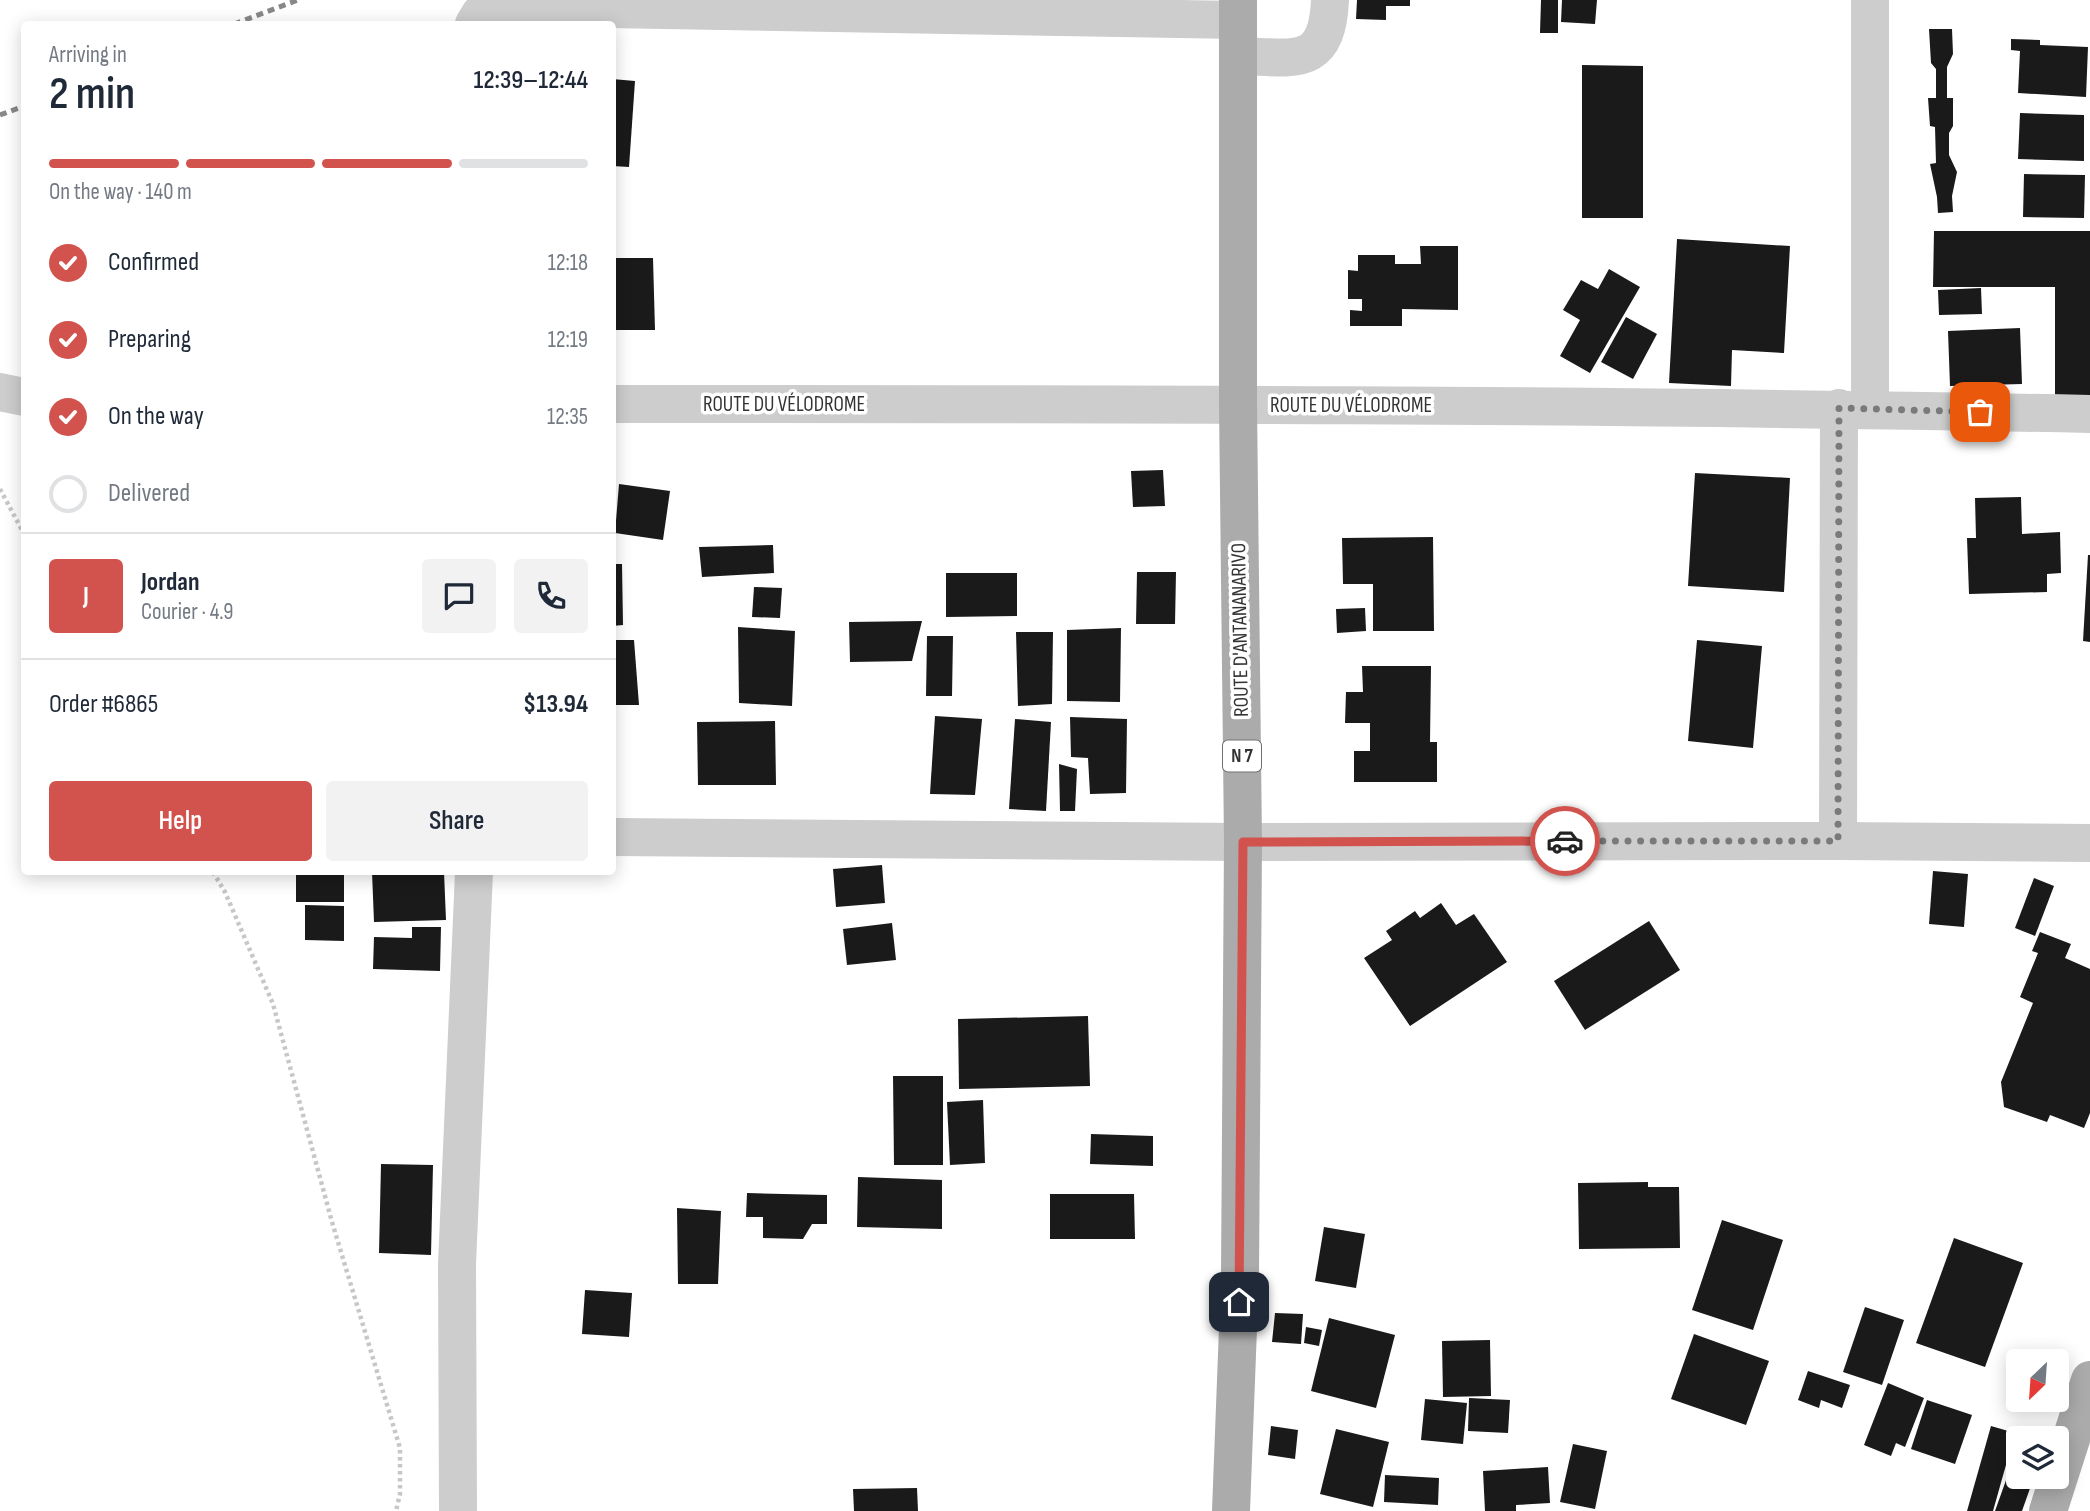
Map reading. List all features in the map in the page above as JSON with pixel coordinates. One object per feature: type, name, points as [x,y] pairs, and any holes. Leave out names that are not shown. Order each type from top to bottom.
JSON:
[{"type":"main road","name":"ROUTE D'ANTANANARIVO","points":[[1231,1511],[1240,1276],[1243,842],[1238,404],[1238,25]]},
{"type":"main road","points":[[2048,1511],[2090,1380]]},
{"type":"street","points":[[476,21],[480,14],[491,7],[1238,25],[1298,57],[1321,45],[1329,24],[1330,0]]},
{"type":"street","points":[[1838,841],[1870,0]]},
{"type":"street","points":[[0,392],[21,396]]},
{"type":"street","name":"ROUTE DU VÉLODROME","points":[[616,404],[1238,404],[1854,409],[2090,414]]},
{"type":"street","points":[[616,837],[1243,842],[2090,843]]},
{"type":"street","points":[[458,1511],[457,1264],[474,875]]},
{"type":"path","points":[[0,489],[21,528]]},
{"type":"path","points":[[215,875],[225,892],[273,1004],[332,1222],[400,1448],[400,1494],[396,1511]]},
{"type":"building","points":[[1357,0],[1410,0],[1410,6],[1386,6],[1386,20],[1356,19]]},
{"type":"building","points":[[1541,0],[1558,0],[1558,33],[1540,33]]},
{"type":"building","points":[[1562,0],[1597,0],[1595,24],[1561,22]]},
{"type":"building","points":[[1929,29],[1952,29],[1953,54],[1947,67],[1947,98],[1953,98],[1949,155],[1957,172],[1952,196],[1953,212],[1938,213],[1930,164],[1936,163],[1935,127],[1930,126],[1928,98],[1936,98],[1936,69],[1931,63]]},
{"type":"building","points":[[2011,39],[2040,40],[2040,45],[2088,47],[2086,97],[2018,93],[2020,51],[2011,50]]},
{"type":"building","points":[[1582,65],[1643,66],[1643,218],[1582,218]]},
{"type":"building","points":[[616,79],[635,81],[629,167],[616,166]]},
{"type":"building","points":[[2020,113],[2084,115],[2084,161],[2018,159]]},
{"type":"building","points":[[2024,174],[2085,175],[2084,218],[2023,217]]},
{"type":"building","points":[[1934,231],[2090,231],[2090,395],[2055,395],[2055,287],[1933,287]]},
{"type":"building","points":[[1677,239],[1790,246],[1784,353],[1732,350],[1731,386],[1669,383]]},
{"type":"building","points":[[1420,246],[1458,246],[1458,310],[1402,309],[1402,326],[1350,326],[1350,310],[1362,311],[1362,299],[1348,299],[1348,270],[1358,271],[1358,255],[1395,255],[1395,264],[1421,264]]},
{"type":"building","points":[[616,258],[653,258],[655,330],[616,330]]},
{"type":"building","points":[[1609,269],[1640,287],[1590,373],[1560,356],[1580,320],[1563,310],[1581,280],[1598,289]]},
{"type":"building","points":[[1981,288],[1982,314],[1939,315],[1938,290]]},
{"type":"building","points":[[1626,317],[1657,334],[1633,379],[1601,362]]},
{"type":"building","points":[[2020,328],[2022,384],[1950,386],[1948,331]]},
{"type":"building","points":[[1163,470],[1165,506],[1133,507],[1131,471]]},
{"type":"building","points":[[1695,473],[1790,478],[1784,592],[1688,586]]},
{"type":"building","points":[[619,484],[670,491],[663,540],[616,533]]},
{"type":"building","points":[[2021,497],[2022,534],[2060,532],[2061,573],[2047,574],[2047,592],[1969,594],[1967,538],[1976,538],[1975,498]]},
{"type":"building","points":[[1433,537],[1434,631],[1373,631],[1373,584],[1343,584],[1342,538]]},
{"type":"building","points":[[773,545],[774,573],[702,577],[699,547]]},
{"type":"building","points":[[2090,555],[2090,642],[2083,641]]},
{"type":"building","points":[[616,564],[622,564],[623,625],[616,626]]},
{"type":"building","points":[[1137,572],[1176,572],[1175,624],[1136,624]]},
{"type":"building","points":[[946,573],[1017,573],[1017,616],[946,617]]},
{"type":"building","points":[[754,587],[782,588],[780,618],[752,617]]},
{"type":"building","points":[[1365,608],[1366,631],[1337,633],[1336,609]]},
{"type":"building","points":[[922,621],[912,661],[850,662],[849,622]]},
{"type":"building","points":[[738,627],[795,631],[792,706],[739,703]]},
{"type":"building","points":[[1121,628],[1120,702],[1067,701],[1067,630]]},
{"type":"building","points":[[1016,632],[1053,632],[1052,704],[1018,706]]},
{"type":"building","points":[[927,636],[953,636],[952,696],[926,696]]},
{"type":"building","points":[[616,640],[634,640],[639,705],[616,705]]},
{"type":"building","points":[[1697,640],[1762,646],[1753,748],[1688,741]]},
{"type":"building","points":[[1362,666],[1431,666],[1430,742],[1437,742],[1437,782],[1354,782],[1354,751],[1370,751],[1370,723],[1345,723],[1346,692],[1363,692]]},
{"type":"building","points":[[935,716],[982,719],[975,795],[930,794]]},
{"type":"building","points":[[1070,717],[1127,719],[1126,793],[1090,794],[1088,758],[1071,757]]},
{"type":"building","points":[[1015,719],[1051,722],[1046,811],[1009,809]]},
{"type":"building","points":[[775,721],[776,785],[698,785],[697,722]]},
{"type":"building","points":[[1059,764],[1077,769],[1075,811],[1060,811]]},
{"type":"building","points":[[882,865],[885,903],[836,907],[833,869]]},
{"type":"building","points":[[1933,871],[1968,874],[1964,927],[1929,924]]},
{"type":"building","points":[[296,875],[344,875],[344,902],[296,902]]},
{"type":"building","points":[[372,875],[444,875],[446,920],[374,922]]},
{"type":"building","points":[[2034,878],[2054,886],[2035,936],[2015,928]]},
{"type":"building","points":[[1441,903],[1456,925],[1474,914],[1507,962],[1410,1026],[1364,958],[1392,940],[1386,931],[1415,911],[1420,918]]},
{"type":"building","points":[[305,905],[344,906],[344,941],[305,940]]},
{"type":"building","points":[[1649,921],[1680,970],[1585,1030],[1554,981]]},
{"type":"building","points":[[892,923],[896,960],[847,965],[843,929]]},
{"type":"building","points":[[412,927],[441,927],[440,971],[373,969],[374,937],[412,938]]},
{"type":"building","points":[[2040,932],[2071,944],[2065,958],[2090,969],[2090,1113],[2084,1128],[2050,1115],[2047,1122],[2004,1107],[2001,1082],[2033,1003],[2020,997],[2038,953],[2032,951]]},
{"type":"building","points":[[1088,1016],[1090,1086],[959,1089],[958,1019]]},
{"type":"building","points":[[893,1076],[943,1076],[943,1165],[894,1165]]},
{"type":"building","points":[[983,1100],[985,1163],[950,1165],[947,1102]]},
{"type":"building","points":[[1091,1134],[1153,1136],[1153,1166],[1090,1164]]},
{"type":"building","points":[[381,1164],[433,1165],[431,1255],[379,1253]]},
{"type":"building","points":[[858,1177],[942,1180],[942,1229],[857,1227]]},
{"type":"building","points":[[1648,1182],[1648,1187],[1679,1187],[1680,1248],[1579,1249],[1578,1183]]},
{"type":"building","points":[[747,1193],[827,1195],[827,1224],[812,1224],[803,1239],[763,1238],[763,1217],[746,1217]]},
{"type":"building","points":[[1050,1194],[1134,1194],[1135,1239],[1050,1239]]},
{"type":"building","points":[[677,1208],[721,1211],[718,1284],[678,1284]]},
{"type":"building","points":[[1722,1220],[1783,1240],[1753,1330],[1692,1310]]},
{"type":"building","points":[[1324,1227],[1365,1234],[1356,1288],[1315,1281]]},
{"type":"building","points":[[1954,1238],[2023,1263],[1985,1367],[1916,1343]]},
{"type":"building","points":[[585,1290],[632,1293],[629,1337],[582,1334]]},
{"type":"building","points":[[1865,1307],[1904,1320],[1882,1385],[1843,1372]]},
{"type":"building","points":[[1275,1313],[1303,1314],[1301,1344],[1272,1342]]},
{"type":"building","points":[[1329,1318],[1395,1335],[1376,1408],[1311,1391]]},
{"type":"building","points":[[1306,1327],[1322,1330],[1319,1346],[1304,1343]]},
{"type":"building","points":[[1694,1334],[1769,1361],[1746,1425],[1671,1399]]},
{"type":"building","points":[[1490,1340],[1491,1396],[1443,1397],[1442,1341]]},
{"type":"building","points":[[1808,1371],[1850,1385],[1842,1408],[1821,1400],[1819,1408],[1798,1400]]},
{"type":"building","points":[[1888,1383],[1924,1398],[1905,1447],[1896,1443],[1891,1456],[1864,1445]]},
{"type":"building","points":[[1469,1398],[1510,1400],[1508,1433],[1468,1431]]},
{"type":"building","points":[[1425,1399],[1467,1403],[1463,1444],[1421,1440]]},
{"type":"building","points":[[1927,1400],[1972,1415],[1955,1464],[1911,1449]]},
{"type":"building","points":[[1271,1426],[1298,1430],[1295,1459],[1268,1455]]},
{"type":"building","points":[[1991,1426],[2006,1430],[2006,1465],[1993,1511],[1967,1511]]},
{"type":"building","points":[[1336,1429],[1389,1442],[1373,1507],[1320,1494]]},
{"type":"building","points":[[1573,1444],[1607,1451],[1595,1509],[1560,1502]]},
{"type":"building","points":[[1548,1467],[1550,1503],[1516,1505],[1516,1511],[1485,1511],[1483,1471]]},
{"type":"building","points":[[1385,1475],[1439,1478],[1438,1505],[1384,1502]]},
{"type":"building","points":[[2006,1480],[2006,1489],[2030,1489],[2022,1511],[1995,1511]]},
{"type":"building","points":[[917,1488],[918,1511],[854,1511],[853,1489]]},
{"type":"railway","points":[[242,21],[298,0]]},
{"type":"railway","points":[[0,115],[21,107]]},
{"type":"way so far","points":[[1565,841],[1838,841],[1839,408],[1980,412]]},
{"type":"route","points":[[1239,1302],[1243,842],[1565,841]]}]
